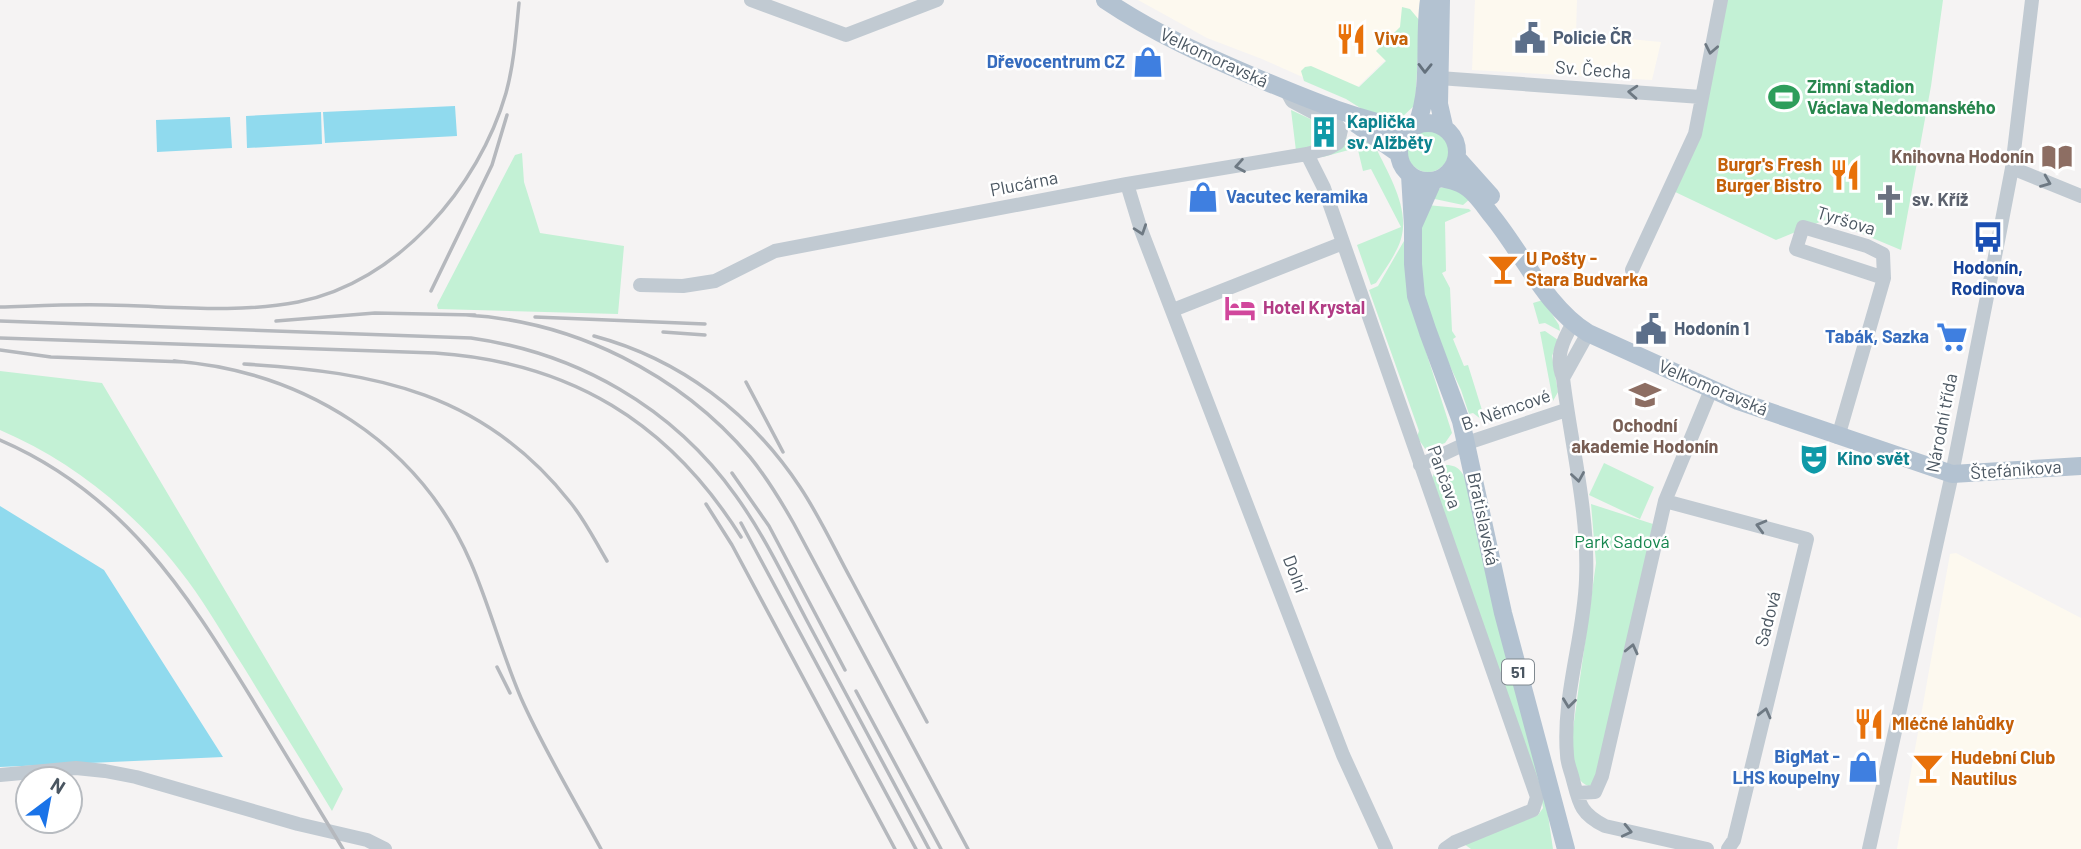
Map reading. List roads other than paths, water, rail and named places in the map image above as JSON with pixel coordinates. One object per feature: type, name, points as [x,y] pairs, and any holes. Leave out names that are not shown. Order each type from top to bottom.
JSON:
[{"type":"main road","name":"Velkomoravská","points":[[1105,0],[1188,48],[1328,107],[1382,124],[1413,127],[1426,122],[1444,127],[1456,140],[1457,158],[1493,199],[1514,243]]},
{"type":"main road","points":[[1398,153],[1399,144],[1413,127],[1424,103],[1425,28],[1429,0]]},
{"type":"main road","points":[[1441,0],[1439,104],[1444,127]]},
{"type":"main road","name":"Velkomoravská","points":[[1328,107],[1377,136],[1398,153],[1403,168],[1410,175],[1417,179],[1438,179],[1470,190],[1514,243],[1559,309],[1580,328],[1711,390],[1838,437],[1952,474]]},
{"type":"main road","name":"51","points":[[1438,179],[1449,173],[1457,158]]},
{"type":"main road","name":"Bratislavská","points":[[1410,175],[1416,296],[1467,443],[1503,613],[1566,849]]},
{"type":"main road","name":"Bratislavská","points":[[1413,226],[1438,179]]},
{"type":"main road","name":"Štefánikova","points":[[1952,474],[2081,466]]},
{"type":"street","points":[[751,0],[846,35],[937,0]]},
{"type":"street","points":[[1632,270],[1695,134],[1721,0]]},
{"type":"street","name":"Národní třída","points":[[1869,849],[1952,474],[2012,168],[2032,0]]},
{"type":"street","name":"Sv. Čecha","points":[[1439,78],[1701,97]]},
{"type":"street","name":"Plucárna","points":[[640,285],[683,286],[715,281],[775,251],[1127,184],[1307,154],[1338,143],[1341,130],[1292,101],[1286,90]]},
{"type":"street","name":"Pančava","points":[[1307,154],[1324,188],[1537,797],[1533,810],[1455,842],[1445,849]]},
{"type":"street","points":[[2012,168],[2081,196]]},
{"type":"street","points":[[1127,184],[1141,230],[1173,310],[1343,243]]},
{"type":"street","name":"Tyršova","points":[[1803,227],[1867,246],[1883,254],[1884,278],[1796,249],[1803,227]]},
{"type":"street","points":[[1838,437],[1884,278]]},
{"type":"street","name":"Dolní","points":[[1173,310],[1343,755],[1386,849]]},
{"type":"street","points":[[1580,328],[1559,354],[1558,364],[1563,378],[1583,512],[1586,562],[1580,641],[1569,703],[1566,756],[1581,808],[1591,819],[1605,826],[1707,849]]},
{"type":"street","points":[[1577,793],[1595,792],[1602,776],[1665,501],[1711,390]]},
{"type":"street","name":"B. Němcové","points":[[1420,465],[1467,443],[1566,410]]},
{"type":"street","name":"Sadová","points":[[1665,501],[1807,539],[1734,840],[1728,849]]},
{"type":"street","points":[[0,775],[76,768],[105,771],[136,777],[298,824],[367,840],[385,849]]},
{"type":"water","points":[[455,106],[457,136],[325,143],[323,112]]},
{"type":"water","points":[[321,112],[322,144],[247,148],[246,116]]},
{"type":"water","points":[[230,117],[232,148],[157,152],[156,120]]},
{"type":"water","points":[[0,506],[104,570],[223,757],[0,767]]},
{"type":"railway","points":[[0,307],[274,306],[334,291],[368,275],[400,252],[429,226],[476,163],[506,93],[513,60],[519,3]]},
{"type":"railway","points":[[431,291],[492,165],[507,115]]},
{"type":"railway","points":[[276,321],[375,313],[475,315]]},
{"type":"railway","points":[[466,315],[506,319],[546,328],[622,357],[658,377],[722,427],[750,457],[789,515],[968,849]]},
{"type":"railway","points":[[535,317],[705,324]]},
{"type":"railway","points":[[0,321],[471,338],[548,356],[620,389],[683,436],[711,464],[747,512],[929,849]]},
{"type":"railway","points":[[663,332],[705,335]]},
{"type":"railway","points":[[594,336],[626,346],[684,374],[736,413],[781,460],[814,510],[927,722]]},
{"type":"railway","points":[[0,338],[435,353],[484,359],[530,369],[572,385],[612,405],[648,431],[682,461],[713,496],[741,537]]},
{"type":"railway","points":[[0,350],[51,357],[185,362]]},
{"type":"railway","points":[[174,361],[222,368],[268,380],[311,397],[351,420],[388,449],[421,482],[449,520],[471,563],[521,698],[601,849]]},
{"type":"railway","points":[[244,364],[293,368],[383,382],[425,395],[464,413],[501,436],[537,465],[575,509],[607,561]]},
{"type":"railway","points":[[746,382],[783,452]]},
{"type":"railway","points":[[0,440],[43,462],[82,488],[116,516],[147,548],[202,620],[343,849]]},
{"type":"railway","points":[[732,473],[769,526],[845,670]]},
{"type":"railway","points":[[706,504],[732,545],[895,849]]},
{"type":"railway","points":[[741,523],[916,849]]},
{"type":"railway","points":[[497,667],[510,693]]},
{"type":"railway","points":[[856,691],[941,849]]},
{"type":"place","name":"Policie ČR","points":[[1530,38]]},
{"type":"place","name":"Viva","points":[[1351,39]]},
{"type":"place","name":"Dřevocentrum CZ","points":[[1148,62]]},
{"type":"place","name":"Zimní stadion Václava Nedomanského","points":[[1784,97]]},
{"type":"place","name":"Kaplička sv. Alžběty","points":[[1324,132]]},
{"type":"place","name":"Knihovna Hodonín","points":[[2057,157]]},
{"type":"place","name":"Burgr's Fresh Burger Bistro","points":[[1845,175]]},
{"type":"place","name":"Vacutec keramika","points":[[1203,197]]},
{"type":"place","name":"sv. Kříž","points":[[1889,200]]},
{"type":"place","name":"Hodonín, Rodinova","points":[[1988,237]]},
{"type":"place","name":"U Pošty - Stara Budvarka","points":[[1503,269]]},
{"type":"place","name":"Hotel Krystal","points":[[1240,308]]},
{"type":"place","name":"Hodonín 1","points":[[1651,329]]},
{"type":"place","name":"Tabák, Sazka","points":[[1952,337]]},
{"type":"place","name":"Ochodní akademie Hodonín","points":[[1645,395]]},
{"type":"place","name":"Kino svět","points":[[1814,459]]},
{"type":"place","name":"Mléčné lahůdky","points":[[1869,724]]},
{"type":"place","name":"BigMat - LHS koupelny","points":[[1863,767]]},
{"type":"place","name":"Hudební Club Nautilus","points":[[1928,768]]},
{"type":"park label","name":"Park Sadová","points":[[1622,542]]}]
